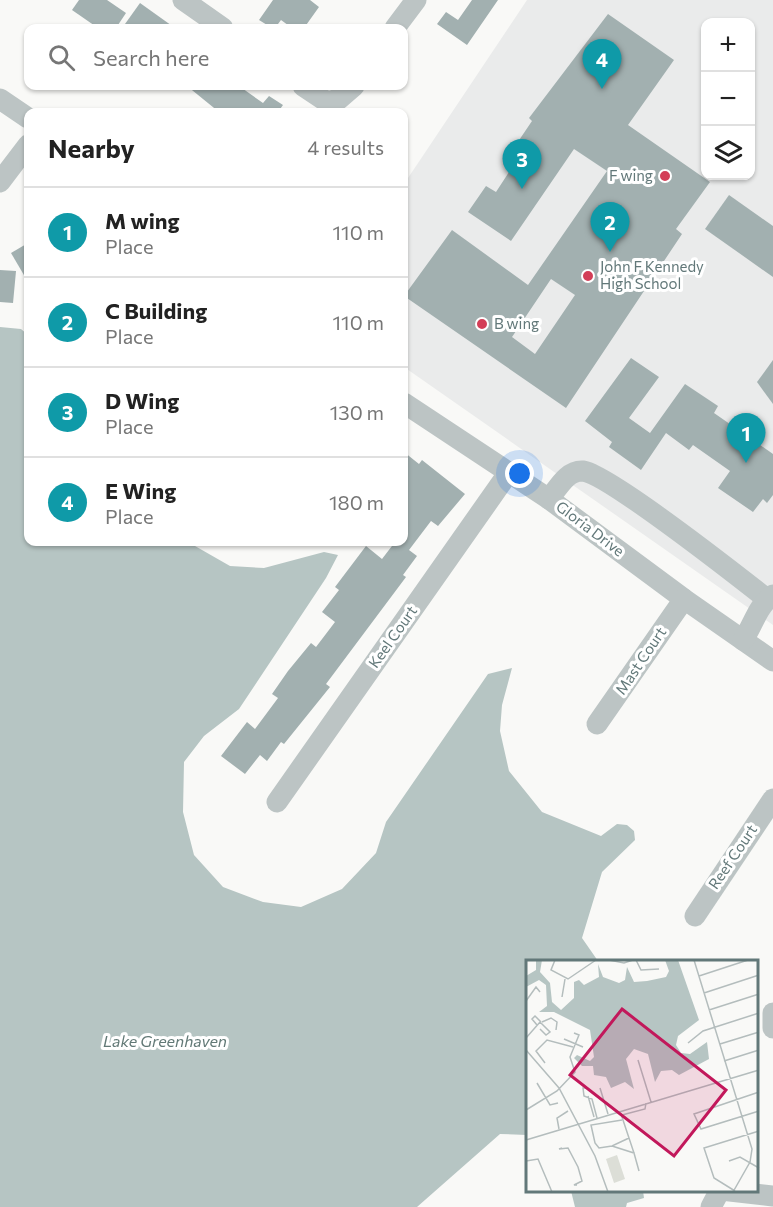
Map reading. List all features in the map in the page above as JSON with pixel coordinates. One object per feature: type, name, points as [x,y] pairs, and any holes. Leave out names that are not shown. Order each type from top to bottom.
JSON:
[{"type":"street","points":[[183,0],[217,24]]},
{"type":"street","points":[[398,24],[416,0]]},
{"type":"street","points":[[309,90],[327,102],[339,99],[349,90]]},
{"type":"street","points":[[0,99],[24,115]]},
{"type":"street","points":[[0,182],[24,150]]},
{"type":"street","name":"Gloria Drive","points":[[408,406],[549,499],[684,599],[748,632],[773,661]]},
{"type":"street","points":[[549,499],[569,474],[582,471],[595,476],[626,495],[771,602],[757,610],[748,632]]},
{"type":"street","name":"Keel Court","points":[[278,802],[509,472]]},
{"type":"street","name":"Mast Court","points":[[597,724],[684,599]]},
{"type":"street","name":"Reef Court","points":[[695,916],[773,799]]},
{"type":"street","points":[[773,1013],[773,1028]]},
{"type":"street","points":[[711,1207],[720,1192]]},
{"type":"street","points":[[731,1192],[773,1196]]},
{"type":"shaded area","name":"John F Kennedy High School","points":[[527,0],[773,0],[773,625],[408,370],[408,178]]},
{"type":"water","name":"Lake Greenhaven","points":[[0,327],[21,329],[24,332],[24,546],[195,546],[230,566],[264,568],[324,552],[338,555],[326,578],[239,709],[204,736],[184,762],[183,812],[194,855],[223,887],[263,902],[301,907],[342,889],[376,853],[386,822],[488,674],[512,668],[502,705],[500,731],[509,771],[542,812],[601,836],[617,824],[627,825],[634,831],[635,840],[602,872],[582,938],[597,960],[526,960],[526,1135],[500,1134],[417,1207],[0,1207]]},
{"type":"water","points":[[571,1192],[643,1192],[644,1198],[627,1203],[626,1207],[575,1207]]},
{"type":"building","points":[[79,0],[107,0],[126,13],[119,24],[92,24],[72,10]]},
{"type":"building","points":[[273,0],[310,0],[319,7],[307,24],[286,24],[281,20],[278,24],[266,24],[259,20]]},
{"type":"building","points":[[472,0],[498,0],[467,45],[437,24],[446,12],[458,20]]},
{"type":"building","points":[[140,3],[169,24],[125,24]]},
{"type":"building","points":[[608,14],[674,60],[628,125],[701,176],[701,180],[710,182],[676,229],[682,234],[566,408],[408,299],[408,290],[452,230],[528,285],[607,171],[574,149],[511,241],[468,212],[486,186],[496,192],[511,169],[503,164],[532,121],[529,118]],"holes":[[[551,279],[575,295],[535,354],[512,337]]]},
{"type":"building","points":[[192,90],[245,90],[263,103],[269,96],[283,105],[281,108],[214,108]]},
{"type":"building","points":[[729,195],[773,226],[773,277],[705,229]]},
{"type":"building","points":[[24,245],[24,275],[11,253]]},
{"type":"building","points":[[0,270],[16,271],[13,303],[0,302]]},
{"type":"building","points":[[631,358],[659,377],[629,418],[650,433],[685,384],[718,406],[714,413],[773,454],[773,495],[767,503],[763,499],[753,512],[718,488],[730,471],[693,445],[689,450],[666,433],[641,470],[609,447],[612,442],[585,421]]},
{"type":"building","points":[[773,360],[773,404],[757,382]]},
{"type":"building","points":[[408,455],[419,464],[422,460],[465,494],[438,526],[431,521],[409,550],[417,556],[403,575],[406,577],[326,684],[330,687],[284,744],[281,742],[267,761],[260,755],[245,774],[221,756],[247,722],[255,729],[278,698],[272,694],[288,671],[311,643],[316,647],[335,622],[322,612],[339,590],[335,587],[366,546],[382,559],[392,546],[408,546]]},
{"type":"place","name":"E Wing","points":[[602,89]]},
{"type":"place","name":"F wing","points":[[665,176]]},
{"type":"place","name":"D Wing","points":[[522,189]]},
{"type":"place","name":"C Building","points":[[610,252]]},
{"type":"place","name":"John F Kennedy High School","points":[[588,276]]},
{"type":"place","name":"B wing","points":[[482,324]]},
{"type":"place","name":"M wing","points":[[746,463]]}]
